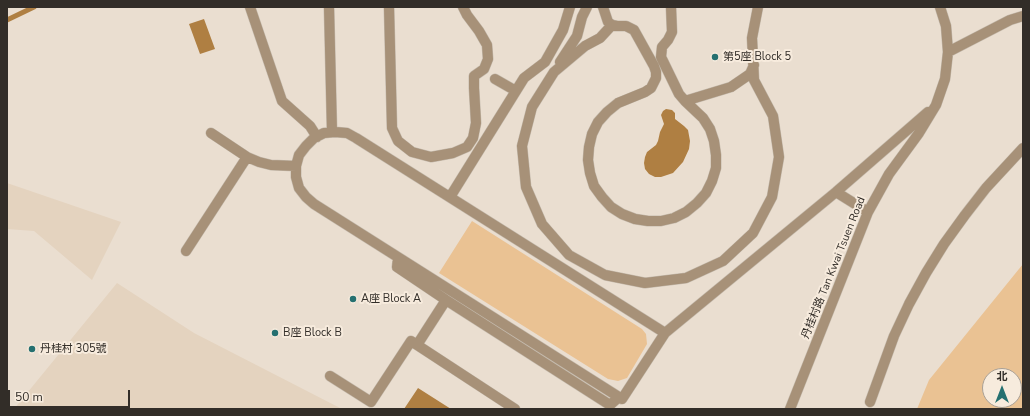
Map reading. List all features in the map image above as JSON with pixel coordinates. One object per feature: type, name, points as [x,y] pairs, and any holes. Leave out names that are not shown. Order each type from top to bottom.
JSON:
[{"type":"street","points":[[250,7],[282,101],[310,126],[317,137]]},
{"type":"street","points":[[329,7],[332,132]]},
{"type":"street","points":[[389,7],[392,128],[398,142],[412,152],[431,157],[453,153],[467,147],[473,138],[476,123],[474,76],[484,69],[488,59],[487,45],[467,15],[464,7]]},
{"type":"street","points":[[450,197],[524,78],[545,62],[563,30],[570,7]]},
{"type":"street","points":[[587,7],[576,36],[532,107],[522,146],[526,187],[542,224],[570,255],[605,275],[645,283],[686,278],[723,261],[753,233],[772,197],[779,157],[773,116],[754,80],[752,38],[758,7]]},
{"type":"street","points":[[603,7],[608,22],[612,25],[626,26],[634,30],[656,72],[654,83],[646,92],[618,103],[598,122],[592,134],[589,147],[588,160],[590,173],[594,186],[606,202],[622,214],[635,219],[648,221],[668,219],[686,212],[706,193],[716,168],[716,155],[710,129],[703,118],[686,101],[674,85],[661,57],[662,47],[672,32],[671,7]]},
{"type":"street","name":"丹桂村路 Tan Kwai Tsuen Road","points":[[790,409],[868,212],[889,174],[919,133],[936,105],[945,79],[948,52],[946,26],[940,7]]},
{"type":"street","points":[[948,52],[1010,20],[1023,16]]},
{"type":"street","points":[[554,72],[585,46],[600,38],[612,25]]},
{"type":"street","points":[[686,101],[730,87],[750,74],[754,65]]},
{"type":"street","points":[[496,79],[516,91]]},
{"type":"street","points":[[665,333],[346,133],[324,133],[306,146],[300,155],[296,166],[296,177],[300,188],[306,197],[314,204],[622,399],[665,333],[836,192],[936,105]]},
{"type":"street","points":[[211,133],[247,157],[259,162],[271,165],[296,166]]},
{"type":"street","points":[[870,402],[894,336],[926,273],[944,244],[965,215],[986,188],[1023,148]]},
{"type":"street","points":[[186,251],[247,157]]},
{"type":"street","points":[[836,192],[868,212]]},
{"type":"street","points":[[398,258],[397,266],[446,300],[610,405],[619,397]]},
{"type":"street","points":[[417,345],[446,300]]},
{"type":"street","points":[[330,376],[371,402],[411,341],[515,409]]},
{"type":"shaded area","points":[[204,19],[215,49],[200,54],[189,24]]},
{"type":"shaded area","points":[[666,109],[672,110],[675,113],[675,119],[688,130],[690,141],[689,149],[683,162],[673,173],[661,177],[655,177],[649,174],[645,169],[644,163],[647,152],[656,145],[658,141],[664,124],[661,115]]},
{"type":"shaded area","points":[[7,183],[121,222],[92,280],[34,231],[7,229]]},
{"type":"shaded area","points":[[472,221],[642,329],[646,334],[647,344],[627,378],[618,381],[608,379],[439,273]]},
{"type":"shaded area","points":[[1023,264],[1023,409],[917,409],[929,380]]},
{"type":"shaded area","points":[[117,283],[194,333],[342,409],[14,409]]},
{"type":"shaded area","points":[[418,388],[451,409],[404,409]]},
{"type":"waterway","points":[[7,20],[34,7]]},
{"type":"place","name":"第5座 Block 5","points":[[715,57]]},
{"type":"place","name":"A座 Block A","points":[[353,299]]},
{"type":"place","name":"B座 Block B","points":[[275,333]]},
{"type":"place","name":"丹桂村 305號","points":[[32,349]]}]
